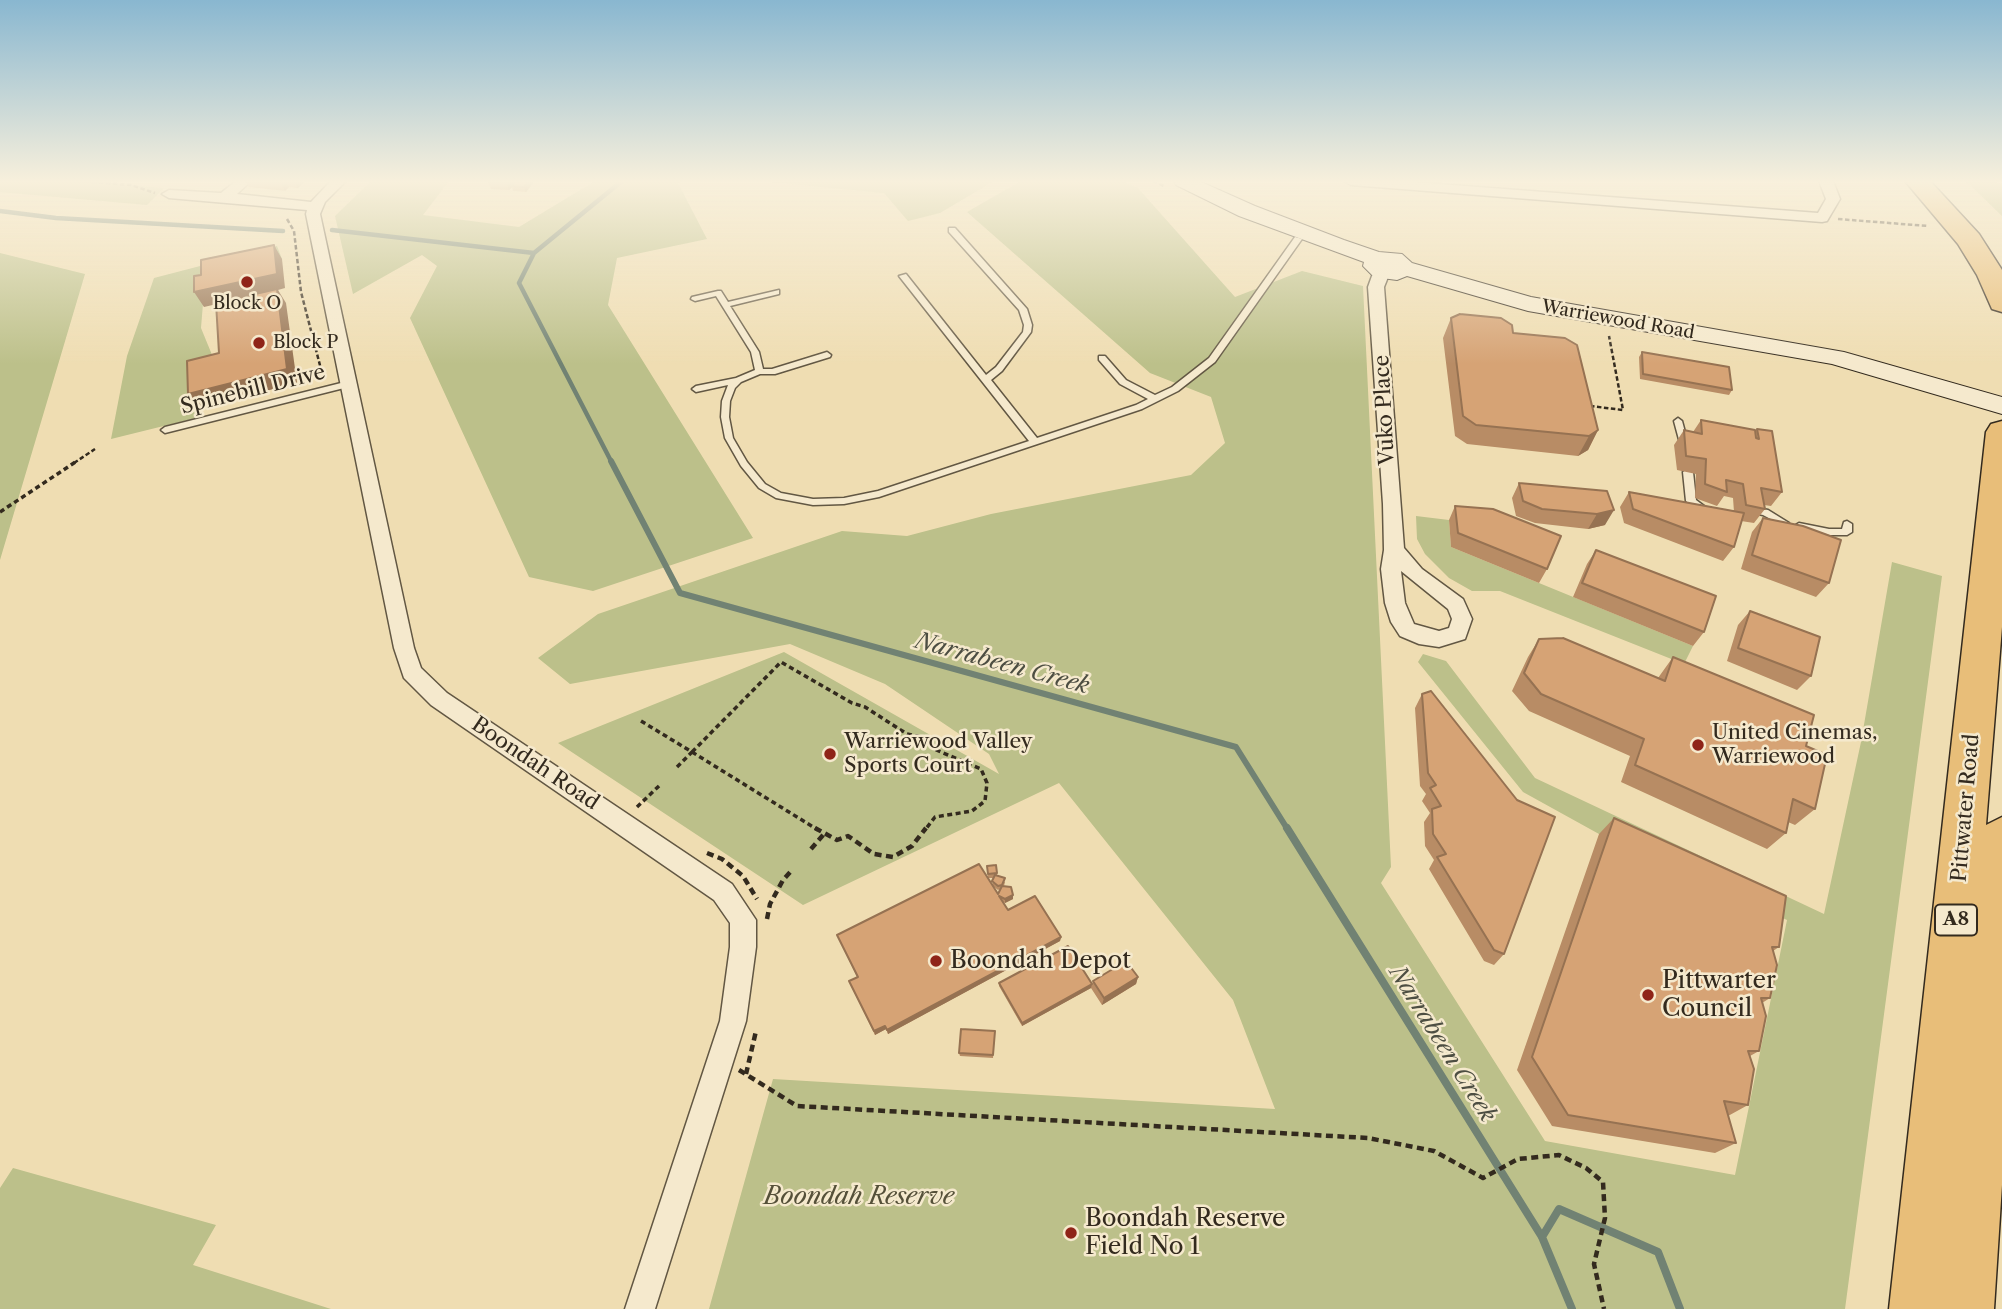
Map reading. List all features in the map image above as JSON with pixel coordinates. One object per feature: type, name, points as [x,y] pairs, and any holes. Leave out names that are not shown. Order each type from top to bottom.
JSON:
[{"type":"highway","points":[[1970,242],[1991,275],[2002,303]]},
{"type":"highway","name":"Pittwater Road","points":[[1917,1309],[2002,432]]},
{"type":"highway","name":"Pittwater Road","points":[[1966,1309],[2002,836]]},
{"type":"street","name":"Boondah Road","points":[[319,242],[404,648],[412,672],[439,699],[723,892],[743,920],[743,947],[733,1021],[640,1309]]},
{"type":"street","name":"Warriewood Road","points":[[1308,242],[1384,266],[1528,304],[1835,358],[2002,406]]},
{"type":"street","name":"Warriewood Road","points":[[1324,242],[1384,266]]},
{"type":"street","name":"Vuko Place","points":[[1384,266],[1377,279],[1377,287],[1395,603],[1401,622],[1407,629],[1428,639],[1450,638],[1458,634],[1462,619],[1456,604],[1415,573],[1394,550]]},
{"type":"street","name":"Warriewood Road","points":[[1835,358],[1856,356],[1878,361],[2002,396]]},
{"type":"lane","points":[[963,242],[1026,315],[1027,332],[999,369],[986,380]]},
{"type":"lane","points":[[738,380],[731,387],[726,401],[725,417],[729,439],[762,486],[779,496],[823,501],[844,501],[879,494],[1139,407],[1175,389],[1212,360],[1296,242]]},
{"type":"lane","points":[[903,276],[1035,442]]},
{"type":"lane","points":[[726,305],[776,292]]},
{"type":"lane","points":[[695,299],[718,293],[755,352],[759,371]]},
{"type":"lane","points":[[696,389],[738,380],[759,371],[772,372],[827,355]]},
{"type":"lane","points":[[1102,358],[1123,382],[1155,399]]},
{"type":"lane","name":"Spinebill Drive","points":[[165,430],[349,384]]},
{"type":"lane","points":[[1678,421],[1685,447]]},
{"type":"lane","points":[[1688,472],[1691,501],[1703,511],[1719,513]]},
{"type":"lane","points":[[1752,515],[1829,533],[1847,532],[1847,524]]},
{"type":"path","points":[[295,242],[301,292],[326,390]]},
{"type":"path","points":[[1588,406],[1623,410],[1608,341],[1611,330]]},
{"type":"path","points":[[0,512],[95,449]]},
{"type":"path","points":[[641,721],[692,752],[824,834],[837,840],[848,836],[874,853],[893,857],[912,846],[935,817],[972,811],[985,801],[987,783],[981,769],[943,754],[921,737],[907,734],[781,662],[692,752],[677,767]]},
{"type":"path","points":[[636,809],[661,784]]},
{"type":"path","points":[[811,849],[824,834]]},
{"type":"path","points":[[765,928],[770,904],[783,880],[793,869]]},
{"type":"path","points":[[721,1062],[797,1107],[1368,1138],[1434,1151],[1483,1178],[1518,1159],[1559,1155],[1586,1168],[1602,1182],[1605,1218],[1594,1264],[1604,1309]]},
{"type":"green space","points":[[341,242],[692,242],[617,258],[608,305],[753,538],[593,591],[529,577],[410,318],[437,266],[422,255],[353,294]]},
{"type":"green space","name":"Boondah Reserve","points":[[1001,242],[1186,242],[1235,297],[1302,271],[1363,286],[1391,867],[1381,883],[1545,1141],[1735,1175],[1787,920],[1599,834],[1523,792],[1418,662],[1423,654],[1446,661],[1535,778],[1824,914],[1861,742],[1892,562],[1942,576],[1845,1309],[709,1309],[773,1079],[1275,1109],[1233,1000],[1059,783],[803,905],[558,743],[784,652],[999,774],[989,754],[885,684],[790,644],[570,684],[538,658],[598,614],[842,531],[907,536],[991,514],[1191,475],[1225,443],[1211,397],[1150,373]]},
{"type":"green space","points":[[277,246],[282,259],[210,275],[204,291],[201,328],[217,367],[190,376],[196,418],[111,439],[127,356],[154,278]]},
{"type":"green space","points":[[0,253],[85,274],[0,560]]},
{"type":"green space","points":[[1416,516],[1449,520],[1451,547],[1693,646],[1684,664],[1500,591],[1472,591],[1449,578],[1425,554],[1417,539]]},
{"type":"green space","points":[[13,1168],[216,1225],[193,1265],[331,1309],[0,1309],[0,1188]]},
{"type":"building","points":[[274,245],[277,274],[194,292],[194,276],[201,275],[201,260]]},
{"type":"building","name":"Block P","points":[[277,289],[287,369],[188,394],[187,361],[219,353],[216,303]]},
{"type":"building","points":[[1460,314],[1501,318],[1512,325],[1513,333],[1565,338],[1577,345],[1598,430],[1589,436],[1476,425],[1463,416],[1451,318]]},
{"type":"building","points":[[1642,352],[1729,367],[1732,390],[1643,374]]},
{"type":"building","points":[[1701,420],[1755,430],[1756,438],[1759,439],[1757,429],[1772,431],[1782,492],[1761,488],[1765,509],[1746,505],[1743,484],[1726,480],[1727,492],[1705,484],[1706,459],[1686,456],[1684,430],[1702,434]]},
{"type":"building","points":[[1519,483],[1607,491],[1614,510],[1597,514],[1542,509],[1523,501]]},
{"type":"building","points":[[1629,492],[1744,513],[1734,547],[1633,509]]},
{"type":"building","points":[[1455,506],[1493,509],[1561,536],[1547,569],[1458,533]]},
{"type":"building","points":[[1763,518],[1803,526],[1841,540],[1829,583],[1752,555]]},
{"type":"building","points":[[1596,550],[1716,596],[1704,632],[1582,583]]},
{"type":"building","points":[[1750,611],[1820,637],[1811,676],[1738,648]]},
{"type":"building","name":"United Cinemas, Warriewood","points":[[1563,638],[1665,681],[1673,657],[1814,715],[1806,746],[1827,755],[1815,809],[1793,799],[1786,833],[1635,765],[1644,739],[1541,694],[1524,673],[1539,639]]},
{"type":"building","points":[[1431,691],[1517,800],[1555,817],[1504,954],[1494,950],[1437,857],[1446,854],[1433,834],[1432,809],[1441,806],[1430,788],[1436,785],[1428,773],[1422,694]]},
{"type":"building","name":"Pittwarter Council","points":[[1614,818],[1786,896],[1779,947],[1772,947],[1777,965],[1770,998],[1761,998],[1766,1016],[1759,1051],[1748,1051],[1754,1069],[1748,1105],[1724,1101],[1736,1143],[1568,1115],[1532,1057]]},
{"type":"building","name":"Boondah Depot","points":[[979,864],[998,894],[1002,886],[1011,887],[1013,895],[1005,899],[999,896],[1008,910],[1035,896],[1061,937],[887,1030],[885,1026],[874,1031],[849,981],[858,977],[837,935]]},
{"type":"building","points":[[996,865],[997,873],[988,874],[987,866]]},
{"type":"building","points":[[995,875],[1005,878],[1002,885],[998,886],[992,881]]},
{"type":"building","points":[[1068,946],[1092,984],[1022,1023],[999,983]]},
{"type":"building","points":[[1126,961],[1138,977],[1104,998],[1093,981]]},
{"type":"building","points":[[961,1029],[995,1031],[993,1055],[959,1053]]},
{"type":"waterway","points":[[438,242],[534,253]]},
{"type":"waterway","name":"Narrabeen Creek","points":[[534,253],[547,242]]},
{"type":"waterway","name":"Narrabeen Creek","points":[[534,253],[519,283],[612,463]]},
{"type":"waterway","name":"Narrabeen Creek","points":[[611,461],[680,593],[1236,747],[1288,830]]},
{"type":"waterway","name":"Narrabeen Creek","points":[[1287,828],[1542,1237]]},
{"type":"waterway","name":"Narrabeen Creek","points":[[1542,1237],[1559,1209],[1658,1252],[1680,1309]]},
{"type":"waterway","name":"Narrabeen Creek","points":[[1542,1237],[1572,1309]]},
{"type":"place","name":"Block O","points":[[247,282]]},
{"type":"place","name":"Block P","points":[[259,343]]},
{"type":"place","name":"United Cinemas, Warriewood","points":[[1698,745]]},
{"type":"place","name":"Warriewood Valley Sports Court","points":[[830,754]]},
{"type":"place","name":"Boondah Depot","points":[[936,961]]},
{"type":"place","name":"Pittwarter Council","points":[[1648,995]]},
{"type":"place","name":"Boondah Reserve Field No 1","points":[[1071,1233]]}]
